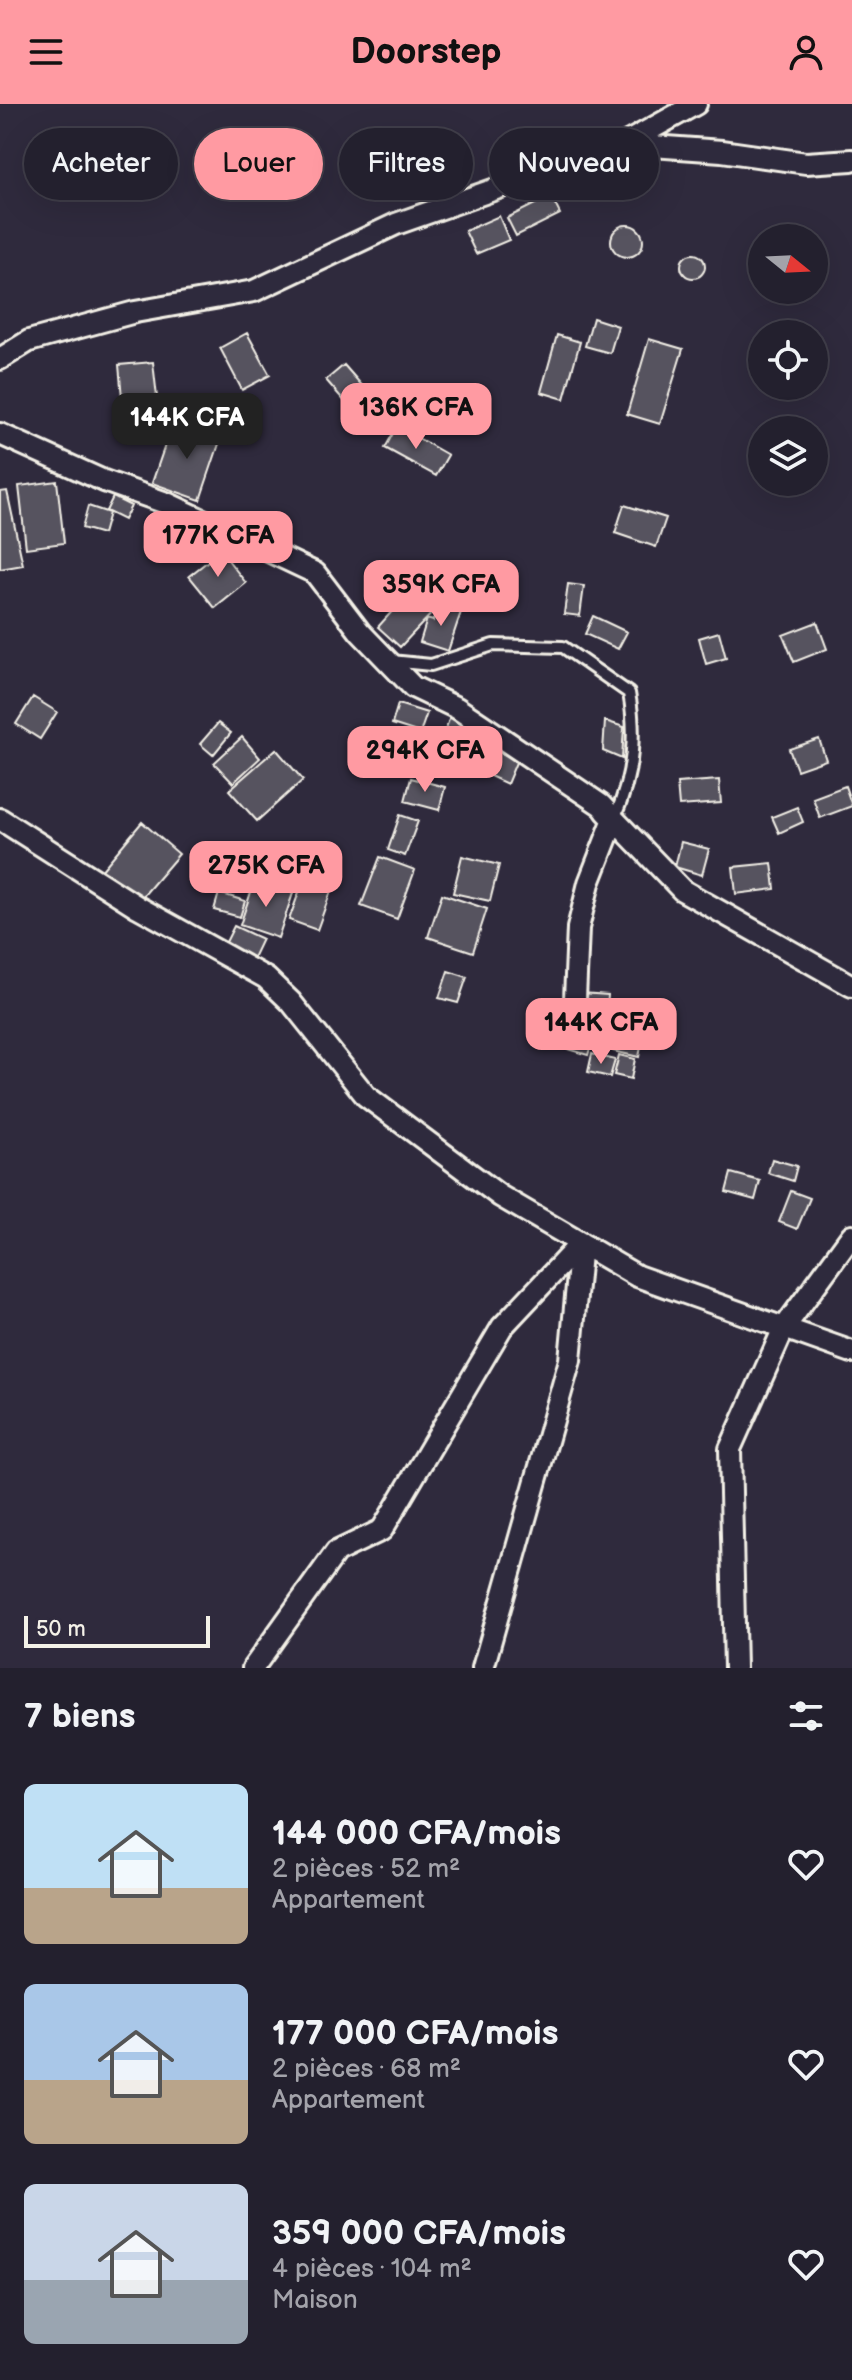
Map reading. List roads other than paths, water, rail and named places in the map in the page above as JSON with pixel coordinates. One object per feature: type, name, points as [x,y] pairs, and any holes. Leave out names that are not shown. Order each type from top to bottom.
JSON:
[{"type":"street","points":[[653,128],[696,104]]},
{"type":"street","points":[[659,146],[722,151],[806,163],[852,160]]},
{"type":"street","points":[[0,359],[29,341],[75,328],[135,312],[254,291],[396,224],[489,191]]},
{"type":"street","points":[[0,434],[104,481],[169,504],[315,573],[360,632],[413,687],[457,708],[607,812],[682,890],[852,986]]},
{"type":"street","points":[[575,999],[578,928],[607,812]]},
{"type":"street","points":[[0,819],[138,907],[266,978],[291,1002],[366,1096],[500,1196],[637,1276],[852,1352]]},
{"type":"street","points":[[735,1668],[730,1449],[784,1328],[852,1235]]},
{"type":"street","points":[[253,1668],[336,1552],[382,1530],[502,1327],[581,1243]]},
{"type":"street","points":[[483,1668],[570,1360],[581,1243]]},
{"type":"lane","points":[[390,661],[431,665],[493,645],[563,647],[629,693],[635,725],[626,792],[607,812]]}]
